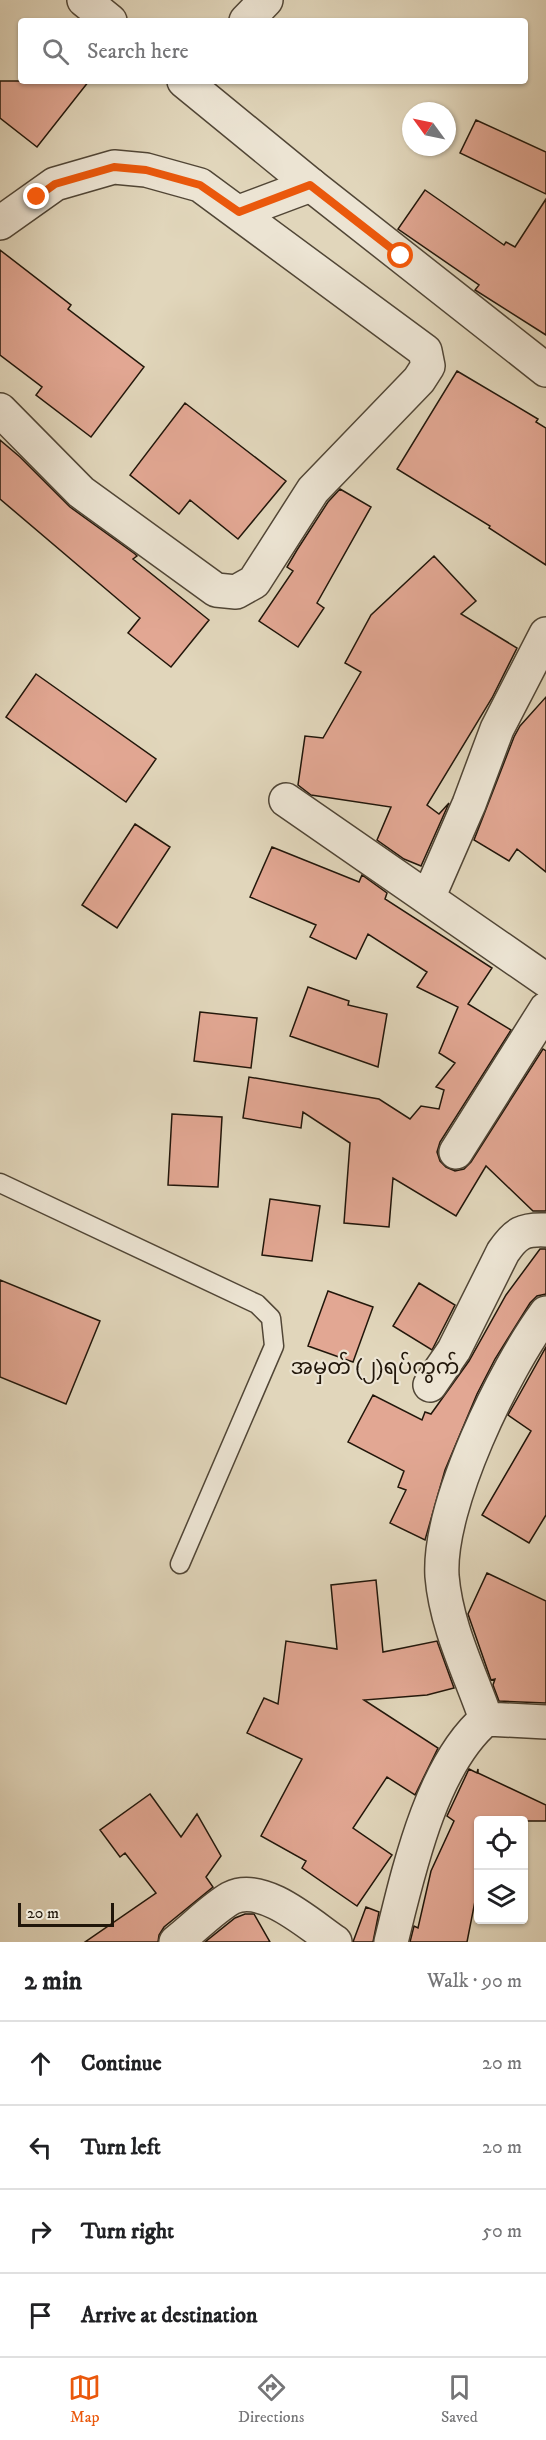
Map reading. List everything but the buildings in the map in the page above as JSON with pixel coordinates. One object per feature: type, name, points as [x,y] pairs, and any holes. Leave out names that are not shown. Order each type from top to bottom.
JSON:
[{"type":"street","points":[[84,0],[106,18]]},
{"type":"street","points":[[249,18],[266,0]]},
{"type":"street","points":[[190,84],[310,185],[546,370]]},
{"type":"street","points":[[0,223],[55,184],[114,167],[146,170],[200,185],[424,351],[428,366],[419,380],[313,490],[254,582],[236,592],[216,590],[81,492],[0,410]]},
{"type":"street","points":[[239,212],[310,185]]},
{"type":"street","points":[[428,898],[469,804],[496,729],[546,634]]},
{"type":"street","points":[[286,800],[546,980]]},
{"type":"street","points":[[456,1152],[546,1009]]},
{"type":"street","points":[[430,1385],[454,1350],[503,1252],[512,1239],[528,1229],[546,1230]]},
{"type":"street","points":[[486,1719],[447,1609],[442,1575],[446,1534],[458,1489],[492,1407],[535,1328],[546,1313]]},
{"type":"street","points":[[391,1942],[425,1819],[450,1766],[474,1730],[486,1719],[546,1722]]},
{"type":"street","points":[[176,1942],[233,1898],[256,1895],[274,1901],[335,1942]]},
{"type":"lane","points":[[0,1183],[257,1304],[272,1318],[274,1346],[180,1564]]},
{"type":"district","name":"အမှတ် (၂)ရပ်ကွက်","points":[[375,1367]]},
{"type":"route","points":[[37,197],[55,184],[114,167],[146,170],[200,185],[239,212],[310,185],[401,256]]}]
